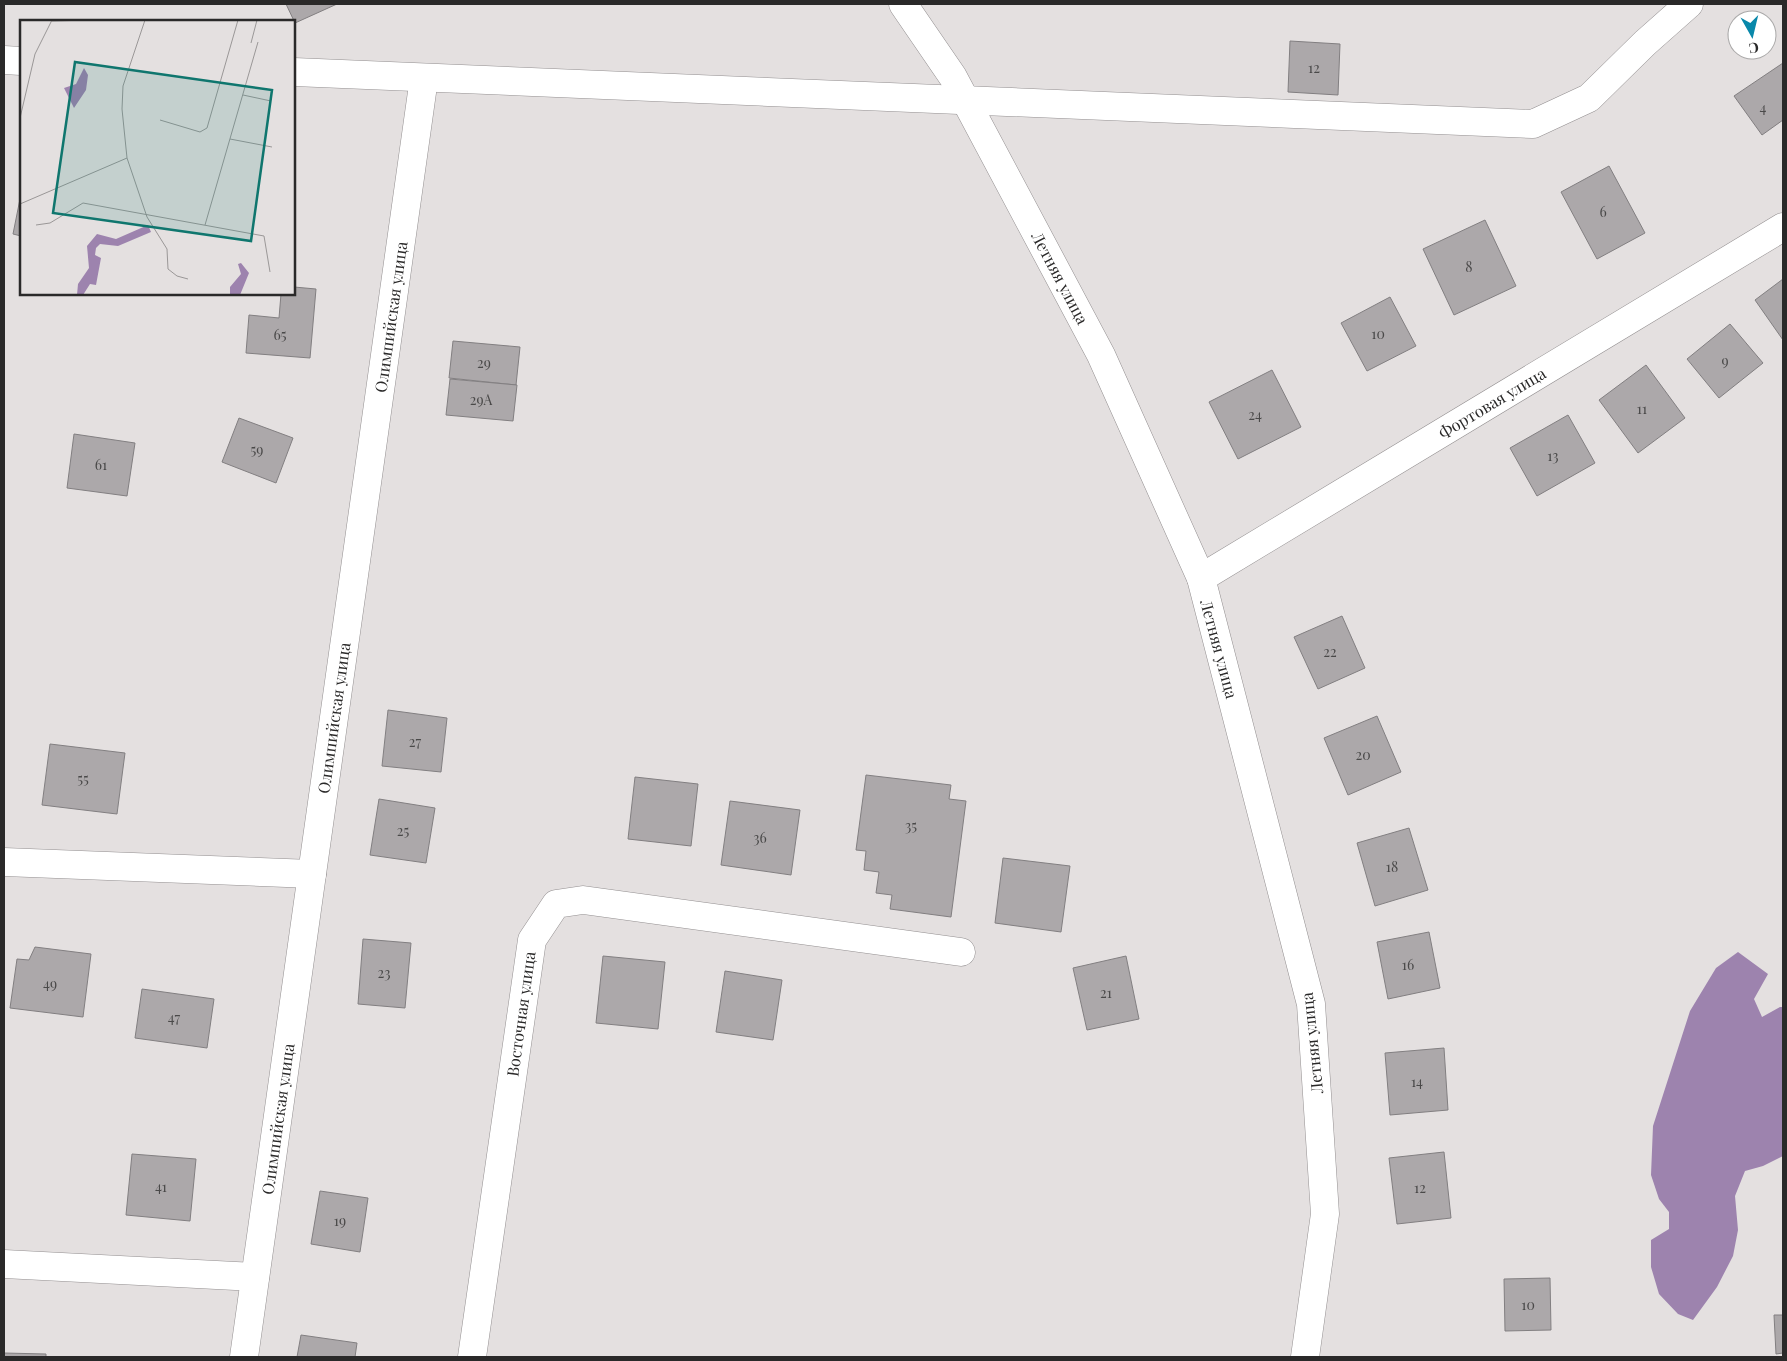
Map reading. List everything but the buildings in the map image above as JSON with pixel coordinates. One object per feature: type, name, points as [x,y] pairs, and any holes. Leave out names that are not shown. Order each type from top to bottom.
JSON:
[{"type":"street","name":"Летняя улица","points":[[903,4],[953,77],[966,100],[1101,355],[1201,578],[1311,1004],[1325,1214],[1305,1357]]},
{"type":"street","points":[[295,72],[1533,124],[1589,98],[1644,43],[1688,4]]},
{"type":"street","points":[[4,60],[20,61]]},
{"type":"street","name":"Олимпийская улица","points":[[244,1357],[424,78]]},
{"type":"street","name":"Фортовая улица","points":[[1201,578],[1783,227]]},
{"type":"street","points":[[4,862],[312,874]]},
{"type":"street","name":"Восточная улица","points":[[472,1357],[532,940],[556,904],[583,900],[960,952]]},
{"type":"street","points":[[4,1264],[255,1277]]},
{"type":"shaded area","points":[[1738,952],[1768,974],[1754,999],[1762,1017],[1783,1007],[1783,1156],[1763,1166],[1745,1171],[1735,1196],[1738,1230],[1733,1256],[1717,1287],[1693,1320],[1678,1314],[1659,1294],[1651,1267],[1651,1240],[1669,1229],[1669,1212],[1659,1199],[1651,1175],[1653,1126],[1690,1011],[1716,968]]}]
